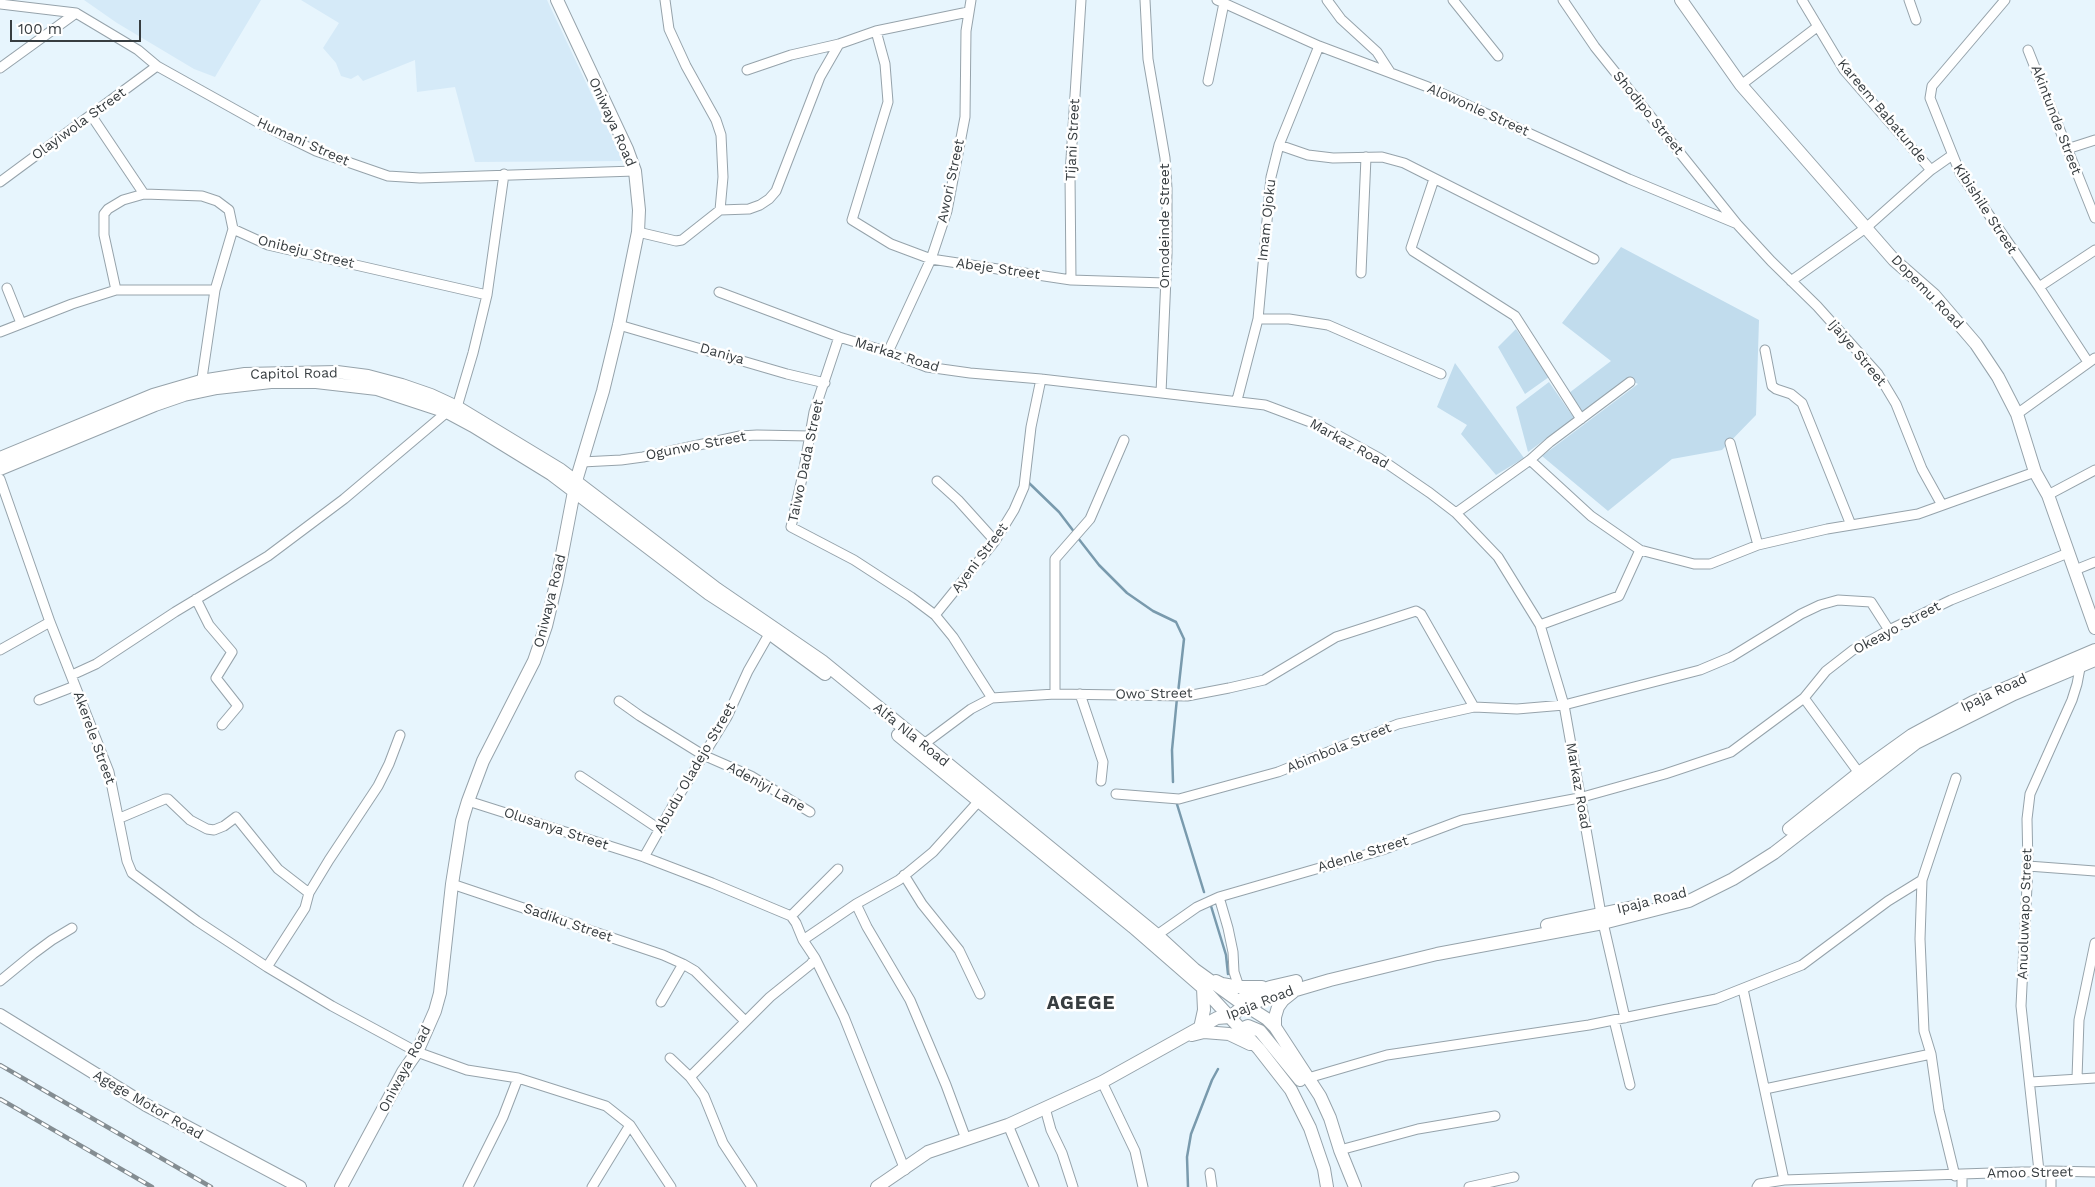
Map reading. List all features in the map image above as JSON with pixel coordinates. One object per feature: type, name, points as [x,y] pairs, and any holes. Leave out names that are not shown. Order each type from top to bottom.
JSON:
[{"type":"main road","name":"Oniwaya Road","points":[[341,1187],[403,1072],[418,1052],[440,993],[452,884],[462,821],[483,761],[534,661],[546,626],[575,487],[603,391],[638,232],[639,210],[634,171],[627,149],[557,0]]},
{"type":"main road","name":"Dopemu Road","points":[[1681,0],[1741,85],[1894,260],[1934,295],[1976,344],[1998,377],[2017,414],[2035,472],[2048,495],[2095,628]]},
{"type":"main road","name":"Capitol Road","points":[[0,458],[153,395],[201,386],[245,374],[338,372],[368,376],[402,385],[528,449],[575,487]]},
{"type":"main road","name":"Capitol Road","points":[[0,469],[201,386]]},
{"type":"main road","name":"Alfa Nla Road","points":[[575,487],[771,630],[1154,940],[1203,988],[1223,1015],[1241,1030],[1280,1076],[1298,1102],[1310,1128],[1329,1187]]},
{"type":"main road","name":"Ipaja Road","points":[[877,1187],[905,1170],[928,1152],[1008,1125],[1102,1082],[1270,987],[1424,950],[1689,901],[1774,853],[1916,742],[2081,661],[2095,650]]},
{"type":"main road","name":"Ipaja Road","points":[[1732,876],[1859,773],[1912,735],[1973,702],[2081,661],[2095,660]]},
{"type":"main road","name":"Alfa Nla Road","points":[[919,748],[978,802],[1154,940],[1276,1027]]},
{"type":"main road","name":"Ipaja Road","points":[[1241,1003],[1437,954],[1602,918]]},
{"type":"main road","points":[[1194,968],[1222,984],[1239,987],[1270,987]]},
{"type":"main road","points":[[1307,986],[1289,994],[1283,1000],[1275,1017],[1276,1027],[1330,1118],[1355,1187]]},
{"type":"main road","points":[[1200,1028],[1204,1010],[1203,988]]},
{"type":"main road","name":"Agege Motor Road","points":[[0,1015],[146,1105],[300,1187]]},
{"type":"main road","points":[[1241,1030],[1248,1026],[1254,1028],[1268,1039],[1295,1072],[1340,1150]]},
{"type":"main road","points":[[1180,1038],[1204,1032],[1228,1034],[1258,1049]]},
{"type":"main road","points":[[1346,1164],[1348,1187]]},
{"type":"street","points":[[665,0],[669,29],[686,66],[716,120],[721,135],[723,177],[720,210]]},
{"type":"street","name":"Awori Street","points":[[888,352],[931,259],[947,212],[965,117],[966,31],[971,0]]},
{"type":"street","name":"Tijani Street","points":[[1071,280],[1070,175],[1081,0]]},
{"type":"street","name":"Omodeinde Street","points":[[1145,0],[1148,59],[1164,158],[1168,222],[1161,393]]},
{"type":"street","points":[[1327,0],[1341,19],[1377,52],[1390,72]]},
{"type":"street","points":[[1453,0],[1498,56]]},
{"type":"street","name":"Shodipo Street","points":[[1563,0],[1595,47],[1737,224]]},
{"type":"street","name":"Kareem Babatunde","points":[[1802,0],[1844,70],[1931,170]]},
{"type":"street","points":[[1909,0],[1916,20]]},
{"type":"street","name":"Kibishile Street","points":[[2001,1],[1932,86],[1930,98],[1951,156],[1960,173],[2091,360]]},
{"type":"street","points":[[1208,81],[1221,2]]},
{"type":"street","name":"Alowonle Street","points":[[1221,2],[1319,46],[1390,72],[1507,122],[1629,179],[1737,224]]},
{"type":"street","name":"Humani Street","points":[[0,4],[76,13],[138,50],[158,66],[261,124],[316,151],[377,173],[402,178],[634,171]]},
{"type":"street","points":[[747,70],[792,55],[839,44],[876,31],[968,12]]},
{"type":"street","points":[[0,68],[76,13]]},
{"type":"street","points":[[1741,85],[1817,27]]},
{"type":"street","name":"Abeje Street","points":[[876,31],[885,64],[888,102],[852,220],[891,244],[931,259],[1071,280],[1165,283]]},
{"type":"street","points":[[638,232],[676,241],[682,240],[720,210],[748,209],[760,205],[769,199],[776,191],[820,77],[839,44]]},
{"type":"street","name":"Imam Ojoku","points":[[1237,400],[1258,319],[1266,213],[1271,177],[1279,145],[1319,46]]},
{"type":"street","name":"Akintunde Street","points":[[2028,50],[2066,150],[2095,218]]},
{"type":"street","name":"Olayiwola Street","points":[[0,182],[158,66]]},
{"type":"street","points":[[91,115],[144,194]]},
{"type":"street","points":[[2066,150],[2095,140]]},
{"type":"street","points":[[1279,145],[1308,156],[1333,158],[1382,157],[1404,163],[1434,180],[1594,259]]},
{"type":"street","points":[[1791,281],[1867,227],[1931,170],[1951,156]]},
{"type":"street","points":[[1361,273],[1366,157]]},
{"type":"street","points":[[72,674],[96,664],[196,599],[253,566],[303,532],[452,410],[474,353],[487,294],[504,174]]},
{"type":"street","points":[[1434,180],[1412,248],[1413,251],[1515,316],[1582,419]]},
{"type":"street","points":[[116,290],[104,235],[104,214],[108,209],[123,200],[144,194],[202,196],[217,201],[229,210],[233,229],[215,290],[201,386]]},
{"type":"street","name":"Ijaiye Street","points":[[1737,224],[1817,306],[1878,374],[1896,404],[1922,469],[1942,505]]},
{"type":"street","name":"Onibeju Street","points":[[233,229],[268,245],[487,294]]},
{"type":"street","points":[[2039,287],[2095,250]]},
{"type":"street","points":[[7,288],[21,323]]},
{"type":"street","points":[[0,332],[72,304],[116,290],[215,290]]},
{"type":"street","name":"Markaz Road","points":[[719,292],[839,337],[934,368],[992,376],[1041,379],[1237,400],[1265,405],[1321,426],[1379,458],[1456,513],[1498,557],[1540,625],[1564,705],[1602,918],[1625,1018]]},
{"type":"street","points":[[1258,319],[1289,319],[1328,325],[1441,374]]},
{"type":"street","name":"Daniya","points":[[619,325],[787,374],[825,383]]},
{"type":"street","name":"Taiwo Dada Street","points":[[839,337],[814,412],[791,527],[854,560],[935,615],[953,637],[992,698]]},
{"type":"street","points":[[1765,350],[1772,386],[1791,394],[1802,403],[1851,524]]},
{"type":"street","points":[[2017,414],[2091,360]]},
{"type":"street","name":"Ayeni Street","points":[[935,615],[995,541],[1008,521],[1024,487],[1031,427],[1041,379]]},
{"type":"street","points":[[1456,513],[1530,460],[1630,382]]},
{"type":"street","name":"Ogunwo Street","points":[[582,462],[643,457],[740,436],[810,436]]},
{"type":"street","points":[[1056,694],[1055,559],[1090,519],[1124,440]]},
{"type":"street","points":[[1730,443],[1758,545]]},
{"type":"street","points":[[1530,460],[1591,516],[1640,550],[1694,564],[1710,564],[1758,545],[1851,524],[1868,524],[1918,514],[2035,472]]},
{"type":"street","points":[[2048,495],[2095,470]]},
{"type":"street","name":"Akerele Street","points":[[0,479],[50,622],[109,772],[120,818],[127,861],[132,873],[197,921],[267,967],[332,1006],[418,1052],[466,1070],[518,1078],[606,1106],[630,1125],[671,1187]]},
{"type":"street","points":[[937,481],[958,500],[995,541]]},
{"type":"street","points":[[1540,625],[1619,596],[1640,550]]},
{"type":"street","name":"Okeayo Street","points":[[1580,798],[1666,774],[1731,752],[1804,698],[1826,671],[1853,650],[1951,600],[2068,553]]},
{"type":"street","points":[[2075,570],[2095,562]]},
{"type":"street","points":[[196,599],[209,625],[232,652],[216,678],[238,706],[222,725]]},
{"type":"street","name":"Abimbola Street","points":[[1116,794],[1179,799],[1278,772],[1398,724],[1474,707],[1517,709],[1564,705],[1700,670],[1731,657],[1801,614],[1820,605],[1838,600],[1871,602],[1889,630]]},
{"type":"street","name":"Owo Street","points":[[919,748],[971,709],[992,698],[1056,694],[1187,696],[1264,680],[1336,637],[1416,611],[1421,614],[1474,707]]},
{"type":"street","points":[[0,650],[50,622]]},
{"type":"street","name":"Abudu Oladejo Street","points":[[644,857],[727,717],[748,671],[771,630]]},
{"type":"street","name":"Anuoluwapo Street","points":[[2039,1171],[2031,1082],[2021,1006],[2028,866],[2027,819],[2030,794],[2072,700],[2081,661]]},
{"type":"street","points":[[39,700],[76,686]]},
{"type":"street","points":[[1080,694],[1103,762],[1101,781]]},
{"type":"street","points":[[1804,698],[1859,773]]},
{"type":"street","name":"Adeniyi Lane","points":[[619,701],[703,755],[750,776],[810,812]]},
{"type":"street","points":[[267,967],[305,908],[309,893],[378,786],[400,736]]},
{"type":"street","points":[[580,776],[659,829]]},
{"type":"street","points":[[1956,778],[1922,880],[1920,939],[1924,1031],[1931,1054],[1939,1110],[1962,1187]]},
{"type":"street","name":"Adenle Street","points":[[1154,940],[1197,907],[1219,898],[1382,850],[1462,820],[1580,798]]},
{"type":"street","points":[[120,818],[166,799],[190,820],[207,829],[214,830],[224,826],[236,817],[278,869],[309,893]]},
{"type":"street","name":"Olusanya Street","points":[[468,801],[644,857],[790,916]]},
{"type":"street","points":[[803,940],[856,904],[904,875],[933,852],[978,802]]},
{"type":"street","points":[[2028,866],[2095,871]]},
{"type":"street","points":[[838,869],[790,916],[796,923],[803,940],[815,958],[844,1017],[905,1170]]},
{"type":"street","points":[[904,875],[922,904],[959,950],[980,994]]},
{"type":"street","points":[[1308,1078],[1387,1056],[1614,1020],[1716,999],[1802,965],[1888,901],[1922,880]]},
{"type":"street","name":"Sadiku Street","points":[[452,884],[645,949],[683,964],[695,971],[745,1021]]},
{"type":"street","points":[[1219,898],[1228,928],[1233,952],[1234,972],[1239,987]]},
{"type":"street","points":[[856,904],[867,928],[910,1000],[946,1085],[966,1139]]},
{"type":"street","points":[[0,981],[32,954],[72,928]]},
{"type":"street","points":[[2077,1078],[2079,1020],[2095,943]]},
{"type":"street","points":[[690,1077],[770,997],[811,964],[815,958]]},
{"type":"street","points":[[661,1002],[683,964]]},
{"type":"street","points":[[1742,988],[1784,1180]]},
{"type":"street","points":[[1614,1020],[1630,1085]]},
{"type":"street","points":[[1765,1089],[1931,1054]]},
{"type":"street","points":[[670,1058],[690,1077],[704,1096],[723,1144],[752,1187]]},
{"type":"street","points":[[468,1187],[503,1116],[518,1078]]},
{"type":"street","points":[[2031,1082],[2095,1078]]},
{"type":"street","points":[[1102,1082],[1135,1151],[1143,1187]]},
{"type":"street","points":[[1045,1108],[1051,1130],[1062,1153],[1073,1187]]},
{"type":"street","points":[[1340,1150],[1418,1129],[1495,1116]]},
{"type":"street","points":[[592,1187],[630,1125]]},
{"type":"street","points":[[1008,1125],[1034,1187]]},
{"type":"street","name":"Amoo Street","points":[[1757,1187],[1759,1184],[1784,1180],[2039,1171],[2095,1172]]},
{"type":"street","points":[[2051,1171],[2051,1187]]},
{"type":"street","points":[[1210,1173],[1212,1187]]},
{"type":"street","points":[[1469,1187],[1514,1177]]},
{"type":"shaded area","points":[[84,0],[261,0],[215,77],[194,69],[117,23]]},
{"type":"shaded area","points":[[301,0],[547,0],[623,161],[475,162],[455,87],[417,92],[415,60],[363,81],[358,75],[351,79],[341,76],[336,63],[323,48],[339,23]]},
{"type":"shaded area","points":[[1621,247],[1759,320],[1756,415],[1722,450],[1672,459],[1608,511],[1542,456],[1638,384],[1627,378],[1582,413],[1569,393],[1611,361],[1562,323]]},
{"type":"shaded area","points":[[1516,329],[1549,377],[1525,394],[1498,347]]},
{"type":"shaded area","points":[[1455,363],[1524,458],[1496,475],[1461,434],[1467,425],[1437,407]]},
{"type":"shaded area","points":[[1549,382],[1574,418],[1528,452],[1516,407]]},
{"type":"waterway","points":[[1028,482],[1059,512],[1075,533]]},
{"type":"waterway","points":[[1078,538],[1099,565],[1127,593],[1153,611],[1176,622],[1184,639],[1178,693]]},
{"type":"waterway","points":[[1173,782],[1172,750],[1177,698]]},
{"type":"waterway","points":[[1176,801],[1204,892]]},
{"type":"waterway","points":[[1211,906],[1226,955],[1228,974]]},
{"type":"waterway","points":[[1188,1187],[1187,1157],[1191,1134],[1218,1069]]},
{"type":"railway","points":[[0,1065],[211,1187]]},
{"type":"railway","points":[[0,1099],[152,1187]]},
{"type":"district","name":"AGEGE","points":[[1081,1003]]}]
